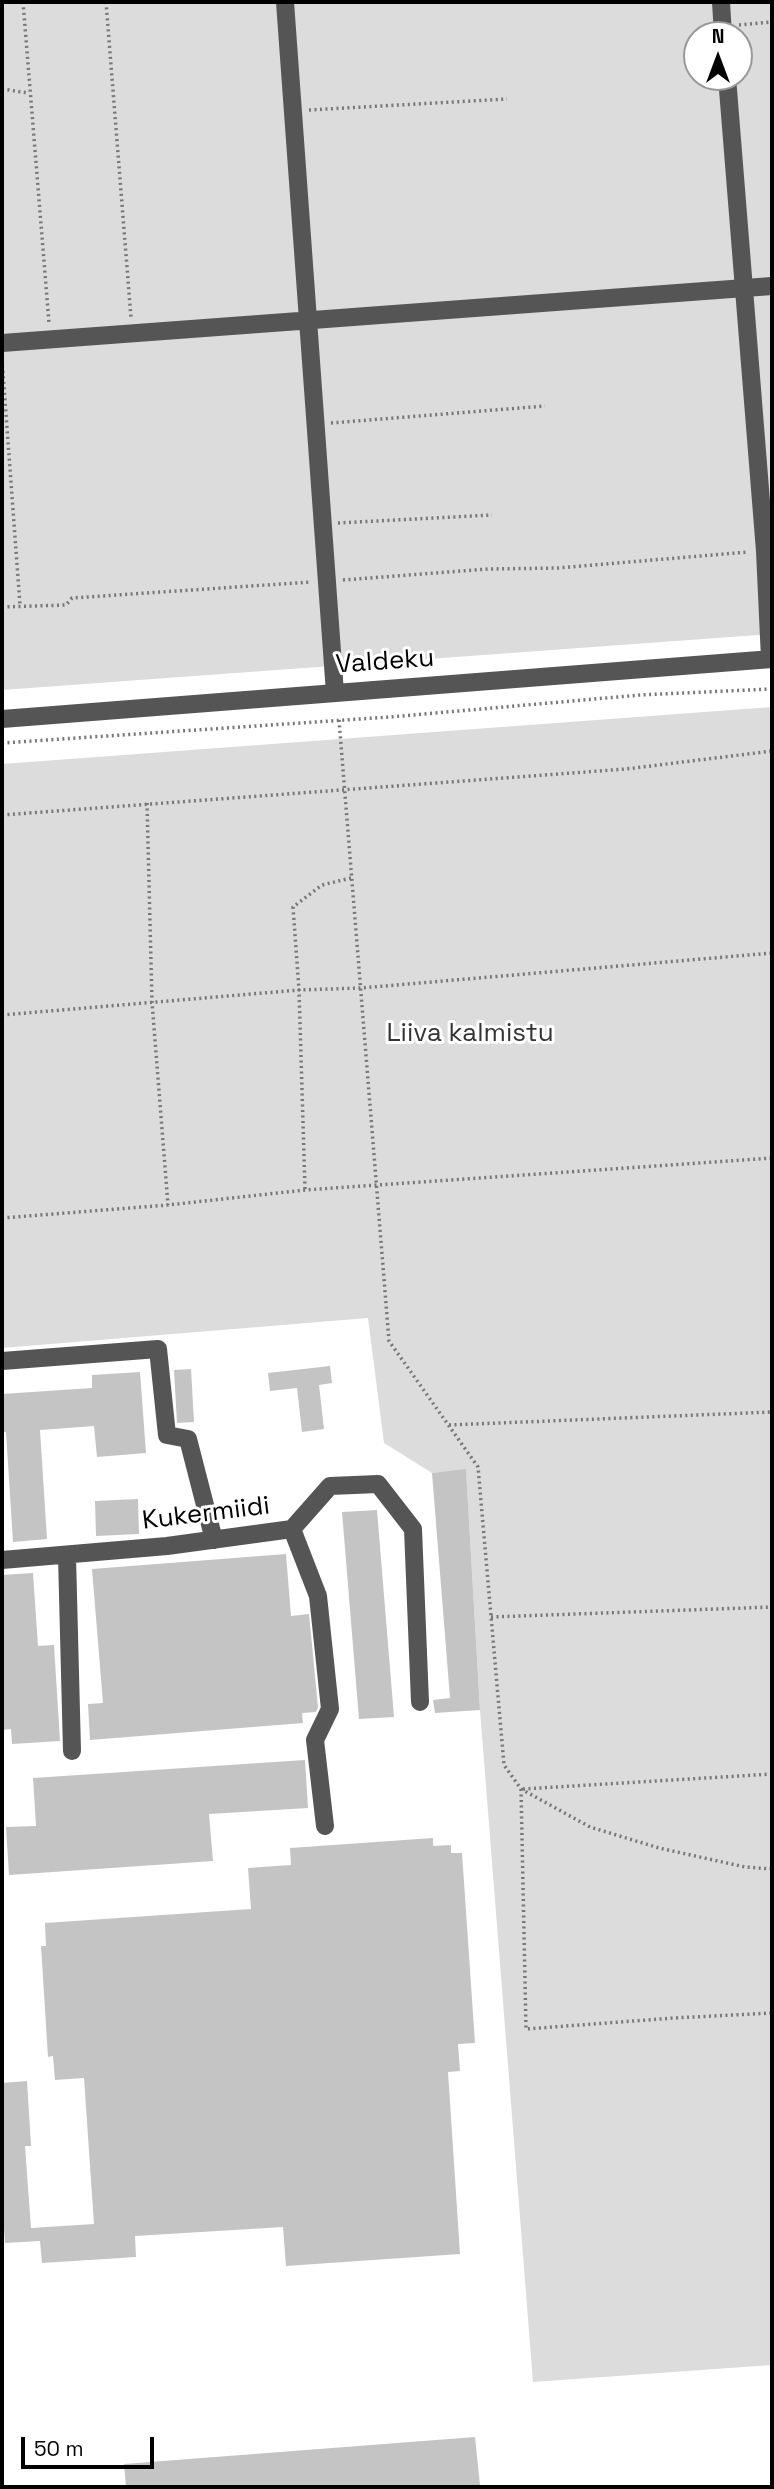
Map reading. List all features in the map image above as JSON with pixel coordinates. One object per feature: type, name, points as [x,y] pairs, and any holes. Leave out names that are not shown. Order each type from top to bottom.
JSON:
[{"type":"street","points":[[285,2],[335,692]]},
{"type":"street","points":[[721,2],[722,21]]},
{"type":"street","points":[[728,91],[765,551],[771,659]]},
{"type":"street","points":[[2,343],[772,286]]},
{"type":"street","name":"Valdeku","points":[[2,719],[771,659]]},
{"type":"street","points":[[2,1361],[158,1349],[167,1435],[188,1439],[214,1540]]},
{"type":"street","name":"Kukermiidi","points":[[2,1560],[67,1556],[292,1529],[330,1486],[378,1484],[413,1529],[420,1702]]},
{"type":"street","points":[[292,1529],[318,1596],[330,1709],[315,1740],[326,1826]]},
{"type":"street","points":[[67,1556],[72,1751]]},
{"type":"path","points":[[23,2],[51,339]]},
{"type":"path","points":[[106,2],[132,334]]},
{"type":"path","points":[[753,25],[772,22]]},
{"type":"path","points":[[2,89],[29,93]]},
{"type":"path","points":[[293,111],[507,99]]},
{"type":"path","points":[[2,360],[20,605]]},
{"type":"path","points":[[315,425],[545,406]]},
{"type":"path","points":[[322,524],[492,515]]},
{"type":"path","points":[[2,607],[66,605],[72,598],[488,569],[558,568],[765,551]]},
{"type":"path","points":[[2,743],[339,720],[639,695],[772,689]]},
{"type":"path","points":[[339,720],[388,1341],[478,1467],[504,1765],[521,1789],[590,1827],[659,1848],[745,1867],[772,1869]]},
{"type":"path","points":[[2,815],[626,769],[772,751]]},
{"type":"path","points":[[147,803],[152,1002],[168,1205]]},
{"type":"path","points":[[305,1190],[299,990],[293,907],[322,886],[351,878]]},
{"type":"path","points":[[2,1015],[772,953]]},
{"type":"path","points":[[2,1218],[168,1205],[305,1190],[772,1158]]},
{"type":"path","points":[[448,1425],[772,1412]]},
{"type":"path","points":[[491,1617],[772,1607]]},
{"type":"path","points":[[521,1789],[772,1774]]},
{"type":"path","points":[[521,1789],[526,2029],[772,2013]]},
{"type":"green space","points":[[2,2],[772,2],[772,634],[2,690]]},
{"type":"green space","name":"Liiva kalmistu","points":[[772,707],[772,2365],[533,2382],[480,1710],[466,1470],[432,1473],[384,1443],[368,1318],[2,1348],[2,764]]},
{"type":"building","points":[[330,1366],[332,1383],[319,1385],[324,1429],[302,1432],[297,1388],[270,1391],[268,1373]]},
{"type":"building","points":[[191,1369],[194,1422],[177,1423],[174,1370]]},
{"type":"building","points":[[140,1372],[146,1453],[97,1457],[94,1426],[40,1430],[47,1539],[13,1542],[6,1432],[2,1432],[2,1394],[92,1388],[92,1375]]},
{"type":"building","points":[[466,1469],[480,1710],[435,1713],[433,1700],[450,1698],[432,1473]]},
{"type":"building","points":[[138,1499],[139,1534],[96,1536],[95,1501]]},
{"type":"building","points":[[377,1510],[394,1717],[359,1719],[342,1512]]},
{"type":"building","points":[[286,1554],[291,1616],[309,1614],[318,1707],[316,1712],[302,1713],[303,1723],[90,1740],[88,1704],[103,1703],[92,1569]]},
{"type":"building","points":[[33,1573],[38,1646],[54,1645],[60,1741],[12,1744],[11,1729],[2,1730],[2,1575]]},
{"type":"building","points":[[305,1760],[308,1808],[209,1814],[213,1861],[9,1875],[6,1827],[36,1826],[33,1778]]},
{"type":"building","points":[[433,1838],[433,1846],[451,1845],[451,1853],[462,1853],[475,2043],[458,2044],[460,2071],[448,2072],[460,2254],[286,2266],[283,2227],[135,2236],[136,2257],[42,2263],[40,2241],[5,2243],[2,2200],[2,2083],[27,2081],[31,2146],[25,2146],[31,2228],[94,2224],[84,2078],[55,2080],[53,2056],[48,2057],[41,1946],[46,1946],[45,1923],[251,1909],[248,1868],[291,1865],[290,1848]]},
{"type":"building","points":[[475,2437],[480,2485],[126,2487],[124,2464]]}]
